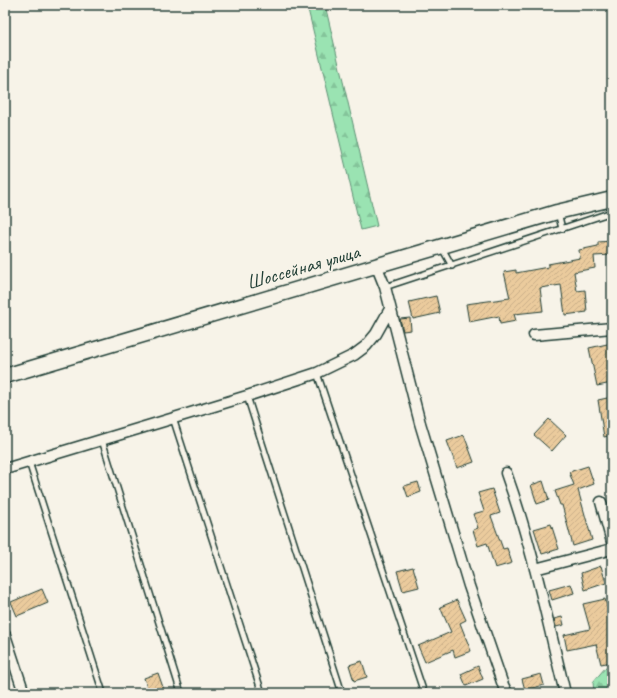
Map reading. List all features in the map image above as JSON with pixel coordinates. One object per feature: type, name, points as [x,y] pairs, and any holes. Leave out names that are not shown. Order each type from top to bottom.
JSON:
[{"type":"street","name":"Шоссейная улица","points":[[5,376],[377,267],[558,212],[612,200]]},
{"type":"street","points":[[377,267],[385,287],[420,423],[468,586],[507,693]]},
{"type":"street","points":[[5,469],[247,396],[317,373],[354,355],[366,346],[376,334],[390,309]]},
{"type":"street","points":[[534,335],[612,328]]},
{"type":"street","points":[[506,473],[535,569],[565,693]]},
{"type":"street","points":[[601,502],[612,542]]},
{"type":"street","points":[[535,569],[612,549]]},
{"type":"street","points":[[5,635],[24,693]]},
{"type":"lane","points":[[558,212],[562,229]]},
{"type":"lane","points":[[385,287],[612,212]]},
{"type":"lane","points":[[442,247],[452,266]]},
{"type":"lane","points":[[317,373],[424,693]]},
{"type":"lane","points":[[247,396],[342,693]]},
{"type":"lane","points":[[173,418],[262,693]]},
{"type":"lane","points":[[102,440],[181,693]]},
{"type":"lane","points":[[29,462],[102,693]]},
{"type":"green space","points":[[307,5],[325,5],[377,226],[361,230]]},
{"type":"green space","points":[[612,660],[612,693],[594,693],[593,682]]},
{"type":"building","points":[[612,241],[612,255],[594,256],[595,268],[574,272],[577,291],[585,290],[587,312],[565,315],[561,285],[540,288],[543,311],[514,314],[516,321],[500,324],[499,316],[469,322],[466,304],[510,298],[504,272],[516,270],[516,273],[548,267],[548,264],[580,258],[579,250],[598,246],[598,242]]},
{"type":"building","points":[[436,296],[440,313],[413,319],[409,302]]},
{"type":"building","points":[[410,318],[411,330],[403,331],[400,319]]},
{"type":"building","points":[[612,343],[612,383],[597,386],[589,348]]},
{"type":"building","points":[[612,397],[612,435],[604,437],[598,400]]},
{"type":"building","points":[[549,419],[566,435],[552,451],[534,435]]},
{"type":"building","points":[[464,435],[474,462],[457,468],[447,441]]},
{"type":"building","points":[[588,466],[594,484],[578,490],[592,540],[573,546],[562,505],[560,505],[555,491],[574,485],[569,472]]},
{"type":"building","points":[[543,481],[549,500],[537,504],[531,485]]},
{"type":"building","points":[[418,482],[421,492],[408,497],[404,486]]},
{"type":"building","points":[[492,489],[500,513],[491,516],[503,549],[507,548],[512,563],[495,568],[487,543],[478,546],[473,530],[478,528],[473,514],[484,511],[478,493]]},
{"type":"building","points":[[551,524],[559,549],[542,554],[534,529]]},
{"type":"building","points":[[601,566],[606,583],[585,590],[581,573]]},
{"type":"building","points":[[413,567],[419,587],[403,591],[397,571]]},
{"type":"building","points":[[571,584],[574,593],[552,600],[549,590]]},
{"type":"building","points":[[42,589],[48,603],[17,616],[11,602]]},
{"type":"building","points":[[605,599],[612,625],[612,662],[601,664],[596,644],[567,650],[564,635],[590,629],[583,604]]},
{"type":"building","points":[[457,600],[466,620],[460,623],[471,651],[455,657],[453,650],[425,662],[418,646],[451,632],[440,607]]},
{"type":"building","points":[[562,617],[564,625],[556,627],[554,619]]},
{"type":"building","points":[[362,661],[367,677],[354,681],[349,665]]},
{"type":"building","points":[[478,666],[483,679],[466,686],[461,674]]},
{"type":"building","points":[[158,673],[165,693],[149,693],[144,678]]},
{"type":"building","points":[[541,674],[544,685],[525,690],[522,679]]}]
